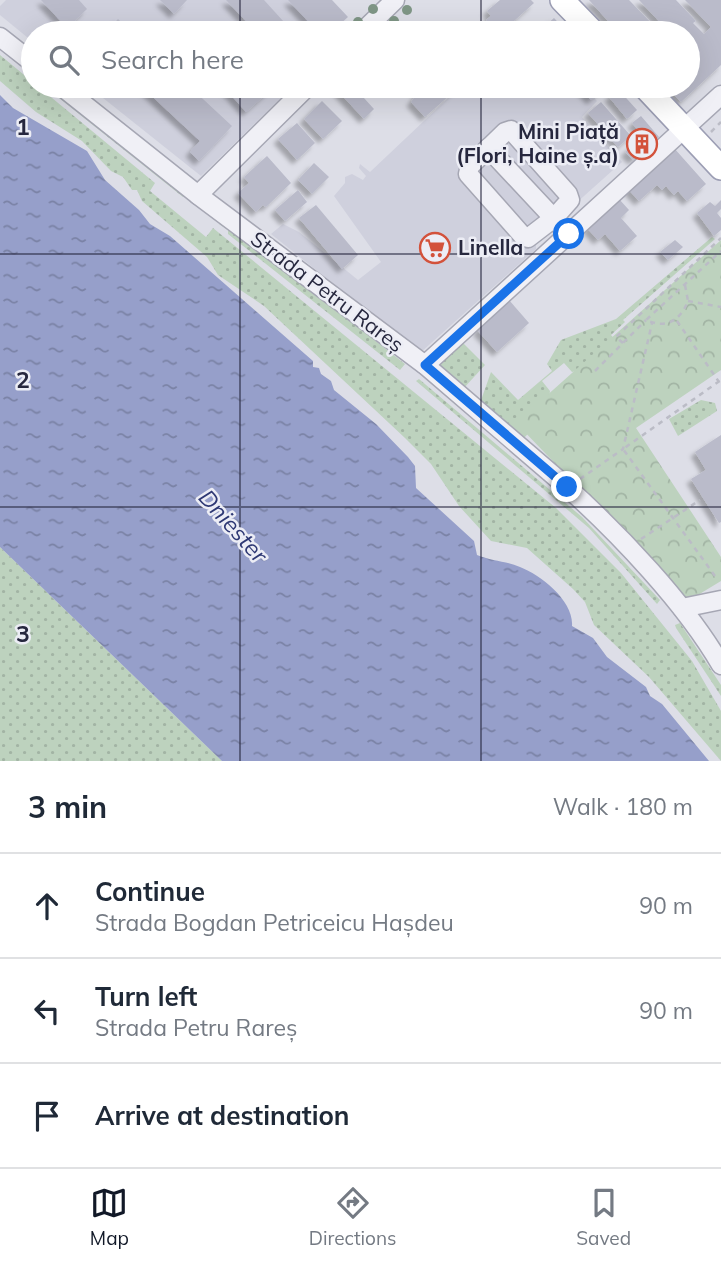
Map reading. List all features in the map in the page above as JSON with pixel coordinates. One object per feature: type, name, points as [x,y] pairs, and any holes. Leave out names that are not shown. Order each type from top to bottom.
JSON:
[{"type":"main road","points":[[562,0],[582,21]]},
{"type":"main road","points":[[654,98],[721,168]]},
{"type":"street","points":[[373,21],[395,0]]},
{"type":"street","points":[[0,37],[21,54]]},
{"type":"street","points":[[425,365],[721,95]]},
{"type":"street","name":"Strada Petru Rareș","points":[[76,98],[198,195],[425,365],[567,487],[682,608],[721,664]]},
{"type":"street","points":[[198,195],[296,98]]},
{"type":"street","points":[[505,132],[517,133],[568,194],[569,204],[528,238],[522,235],[468,173],[470,166],[488,148],[505,132]]},
{"type":"street","points":[[488,148],[569,234]]},
{"type":"street","points":[[682,608],[721,600]]},
{"type":"path","points":[[623,343],[616,337],[721,238]]},
{"type":"path","points":[[595,371],[721,251]]},
{"type":"path","points":[[705,253],[711,261]]},
{"type":"path","points":[[690,267],[696,274]]},
{"type":"path","points":[[676,320],[688,301],[685,285]]},
{"type":"path","points":[[688,301],[721,307]]},
{"type":"path","points":[[646,320],[652,323],[676,320]]},
{"type":"path","points":[[567,487],[720,381],[676,320]]},
{"type":"path","points":[[652,323],[623,449],[715,576]]},
{"type":"path","points":[[627,548],[700,500]]},
{"type":"shaded area","points":[[6,0],[298,0],[319,21],[21,21],[21,32],[0,15],[0,6]]},
{"type":"shaded area","points":[[103,98],[281,98],[201,176]]},
{"type":"shaded area","points":[[448,98],[594,98],[597,101],[582,117],[622,162],[536,239],[536,249],[420,353],[271,234],[283,224],[299,232],[358,280],[381,262],[334,196],[345,183],[345,177],[352,174],[363,180],[366,176],[359,168],[360,164],[370,172]]},
{"type":"green space","points":[[0,55],[21,72],[21,98],[52,98],[155,183],[150,191],[206,237],[213,228],[556,508],[621,573],[692,661],[721,711],[721,761],[649,677],[594,625],[585,602],[573,589],[527,548],[491,541],[459,506],[431,464],[405,438],[264,306],[218,275],[207,257],[142,201],[137,190],[132,190],[123,177],[111,171],[82,141],[36,112],[0,81]]},
{"type":"green space","points":[[59,98],[71,98],[188,192],[183,197]]},
{"type":"green space","points":[[222,220],[405,364],[400,370],[228,234],[228,230],[219,224]]},
{"type":"green space","points":[[712,237],[715,239],[623,320],[625,322],[611,335],[618,343],[586,369],[572,372],[564,363],[542,381],[550,391],[547,414],[523,439],[480,403],[491,372],[518,400],[552,371],[547,364],[561,340],[616,319]]},
{"type":"green space","points":[[721,240],[721,370],[636,428],[721,557],[721,581],[688,601],[516,423]]},
{"type":"green space","points":[[461,341],[485,365],[463,389],[443,373],[439,365]]},
{"type":"green space","points":[[419,379],[582,517],[660,600],[657,604],[589,528],[416,381]]},
{"type":"green space","points":[[701,400],[715,403],[717,411],[678,436],[669,419]]},
{"type":"green space","points":[[0,547],[222,761],[0,761]]},
{"type":"green space","points":[[680,623],[721,685],[721,696],[676,628],[675,625]]},
{"type":"water","name":"Dniester","points":[[0,95],[13,108],[87,151],[105,180],[139,210],[150,224],[170,236],[313,361],[313,367],[319,368],[321,374],[331,381],[334,390],[376,424],[408,457],[415,466],[416,488],[474,541],[477,555],[520,567],[555,590],[568,607],[572,626],[593,638],[607,657],[646,687],[650,696],[662,704],[709,761],[222,761],[0,547]]},
{"type":"building","points":[[41,0],[79,0],[87,9],[74,21],[60,21]]},
{"type":"building","points":[[160,0],[187,0],[174,14]]},
{"type":"building","points":[[226,0],[264,0],[283,21],[246,21]]},
{"type":"building","points":[[288,0],[332,0],[348,17],[344,21],[308,21]]},
{"type":"building","points":[[500,0],[531,0],[534,3],[514,21],[487,21],[491,16],[487,11]]},
{"type":"building","points":[[589,0],[629,0],[649,21],[608,21]]},
{"type":"building","points":[[639,0],[676,0],[696,21],[659,21]]},
{"type":"building","points":[[685,0],[721,0],[721,65],[700,84],[700,30],[704,34],[711,27]]},
{"type":"building","points":[[154,98],[202,98],[232,126],[199,161],[190,152],[200,141]]},
{"type":"building","points":[[234,98],[262,98],[246,112]]},
{"type":"building","points":[[344,98],[364,98],[374,109],[364,119]]},
{"type":"building","points":[[414,98],[446,98],[425,117],[411,102]]},
{"type":"building","points":[[610,98],[626,98],[637,110],[627,119]]},
{"type":"building","points":[[322,101],[342,121],[323,139],[304,119]]},
{"type":"building","points":[[601,102],[631,136],[618,147],[588,113]]},
{"type":"building","name":"Mini Piață (Flori, Haine ș.a)","points":[[641,116],[659,137],[633,160],[625,152],[643,136],[632,123]]},
{"type":"building","points":[[297,123],[315,143],[297,160],[278,139]]},
{"type":"building","points":[[674,148],[706,184],[687,201],[678,191],[674,195],[666,186],[662,190],[657,185],[639,201],[628,189]]},
{"type":"building","points":[[267,156],[291,183],[266,207],[263,205],[256,212],[238,193],[249,183],[244,177]]},
{"type":"building","points":[[314,163],[329,177],[312,194],[298,180]]},
{"type":"building","points":[[298,190],[307,202],[285,221],[275,210]]},
{"type":"building","points":[[619,199],[629,210],[621,218],[637,236],[620,251],[605,234],[598,240],[587,228]]},
{"type":"building","points":[[721,200],[721,209],[717,213],[721,218],[721,230],[714,236],[697,213],[710,202],[715,206]]},
{"type":"building","points":[[316,205],[358,255],[342,269],[299,218]]},
{"type":"building","points":[[675,240],[683,247],[668,260],[660,252]]},
{"type":"building","points":[[509,300],[529,323],[497,352],[477,330]]},
{"type":"building","points":[[721,435],[719,523],[691,479],[706,470],[695,452]]},
{"type":"place","name":"Mini Piață (Flori, Haine ș.a)","points":[[642,144]]},
{"type":"place","name":"Linella","points":[[435,248]]},
{"type":"route","points":[[567,487],[425,365],[569,234]]}]
